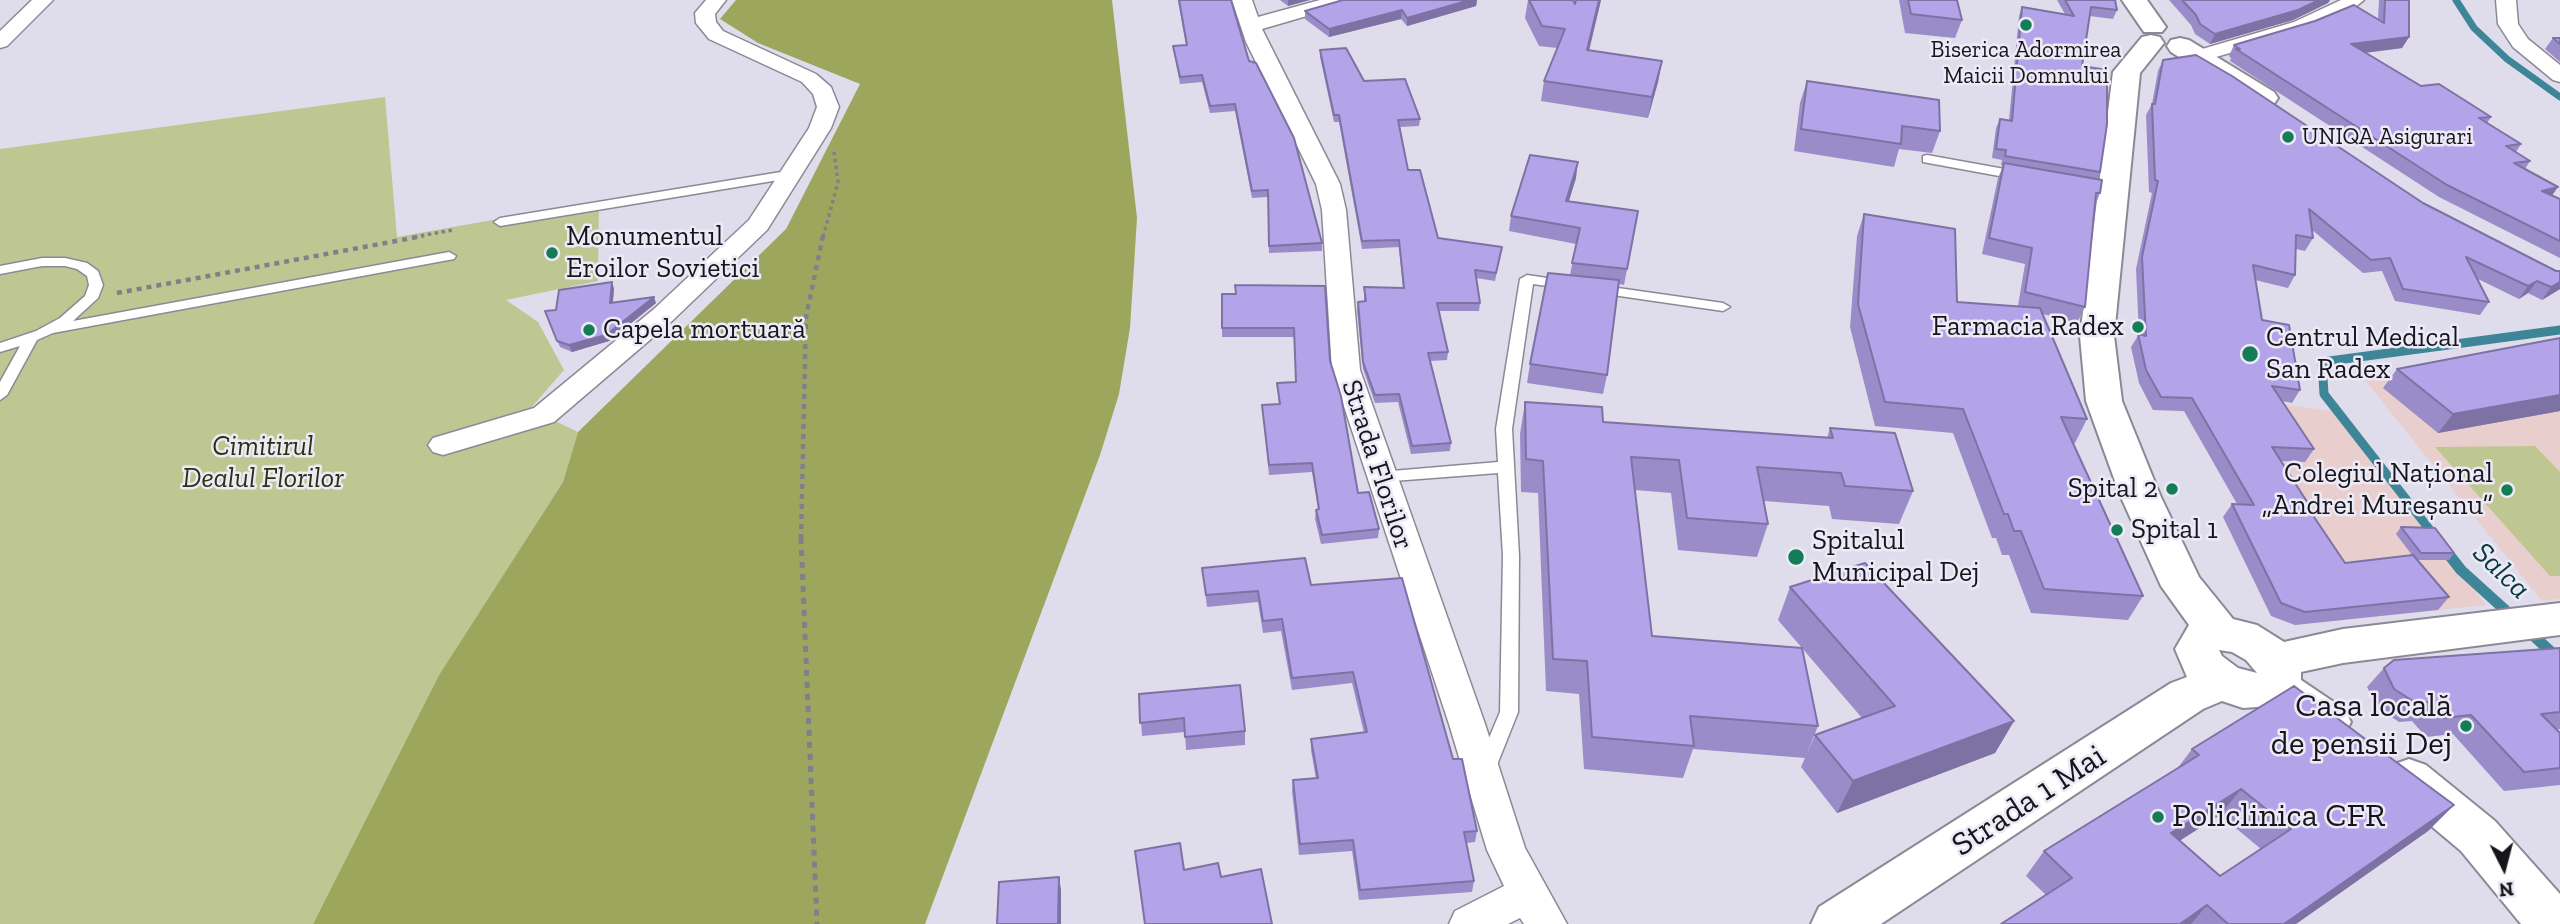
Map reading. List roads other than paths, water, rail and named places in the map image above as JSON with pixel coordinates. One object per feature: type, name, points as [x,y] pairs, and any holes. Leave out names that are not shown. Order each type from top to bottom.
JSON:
[{"type":"street","points":[[0,42],[43,0]]},
{"type":"street","points":[[443,445],[544,415],[663,315],[758,225],[787,175],[820,128],[828,107],[823,92],[809,78],[716,35],[706,23],[705,13],[716,0]]},
{"type":"street","points":[[1246,13],[1341,0]]},
{"type":"street","points":[[2134,0],[2171,43],[2287,113]]},
{"type":"street","points":[[2220,633],[2182,586],[2140,495],[2104,401],[2097,335],[2106,191],[2127,72],[2171,43],[2301,26],[2337,12],[2354,0]]},
{"type":"street","points":[[2507,0],[2508,24],[2520,43],[2560,76]]},
{"type":"street","name":"Strada Florilor","points":[[1246,13],[1328,184],[1334,210],[1341,335],[1346,370],[1506,850],[1537,909]]},
{"type":"street","points":[[2553,924],[2477,836],[2276,674],[2262,648],[2242,637],[2220,633],[2202,638],[2197,649],[2204,667],[2222,681],[2243,690],[2262,691],[2276,674],[2309,652],[2560,619]]},
{"type":"street","name":"Strada 1 Mai","points":[[1837,924],[2157,719],[2187,695],[2222,681]]},
{"type":"street","points":[[1468,924],[1537,909]]},
{"type":"lane","points":[[1927,159],[2034,178]]},
{"type":"lane","points":[[500,222],[787,175]]},
{"type":"lane","points":[[48,330],[449,256]]},
{"type":"lane","points":[[0,270],[41,262],[82,266],[93,274],[96,285],[91,298],[80,309],[48,330],[0,348]]},
{"type":"lane","points":[[1483,775],[1509,712],[1511,556],[1504,429],[1527,279],[1723,307]]},
{"type":"lane","points":[[0,395],[32,337]]},
{"type":"lane","points":[[1380,477],[1506,467]]},
{"type":"waterway","name":"Salca","points":[[2456,0],[2474,28],[2507,59],[2560,97]]},
{"type":"waterway","name":"Salca","points":[[2437,539],[2324,394],[2322,362],[2560,330]]},
{"type":"waterway","name":"Salca","points":[[2436,538],[2461,570],[2514,618]]},
{"type":"waterway","name":"Salca","points":[[2527,630],[2560,660]]},
{"type":"place","name":"Biserica Adormirea Maicii Domnului","points":[[2026,25]]},
{"type":"place","name":"UNIQA Asigurari","points":[[2288,137]]},
{"type":"place","name":"Monumentul Eroilor Sovietici","points":[[552,253]]},
{"type":"place","name":"Farmacia Radex","points":[[2138,327]]},
{"type":"place","name":"Capela mortuară","points":[[589,330]]},
{"type":"place","name":"Centrul Medical San Radex","points":[[2250,354]]},
{"type":"place","name":"Spital 2","points":[[2172,489]]},
{"type":"place","name":"Colegiul Național „Andrei Mureșanu”","points":[[2507,490]]},
{"type":"place","name":"Spital 1","points":[[2117,530]]},
{"type":"place","name":"Spitalul Municipal Dej","points":[[1796,557]]},
{"type":"place","name":"Casa locală de pensii Dej","points":[[2466,726]]},
{"type":"place","name":"Policlinica CFR","points":[[2158,817]]},
{"type":"park label","name":"Cimitirul Dealul Florilor","points":[[263,463]]}]
